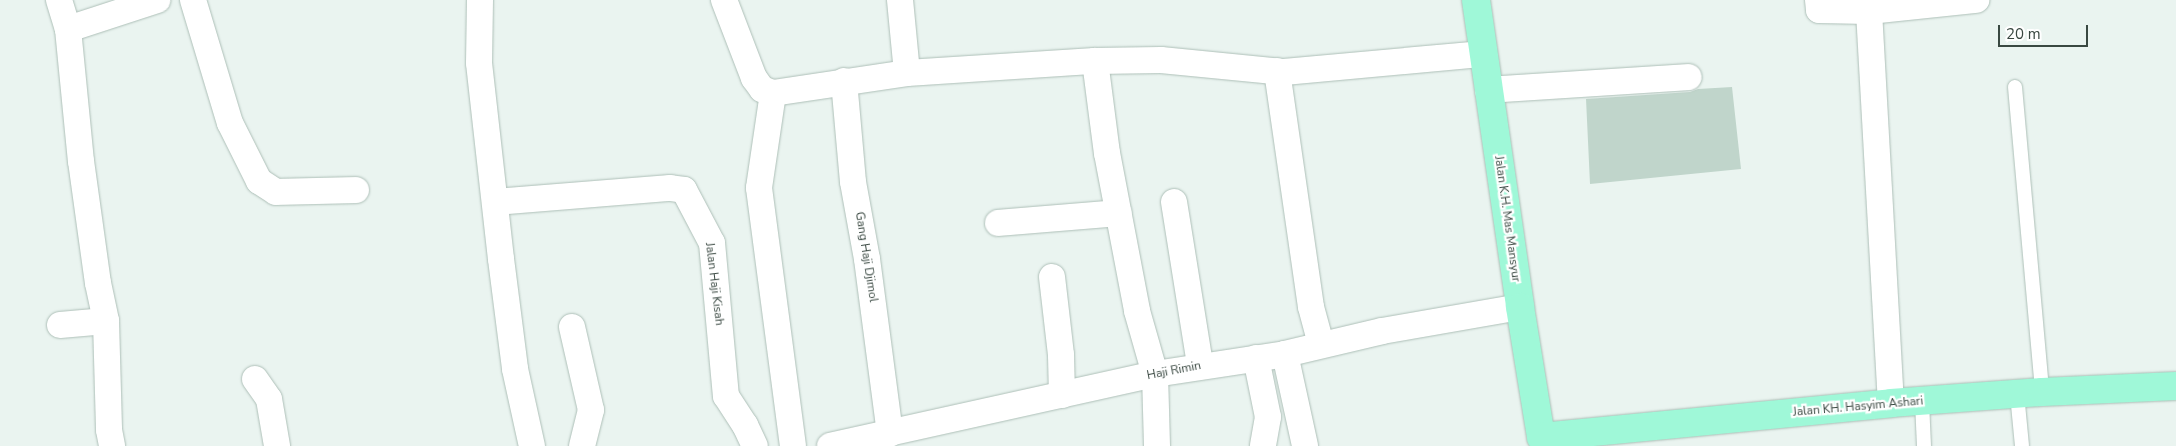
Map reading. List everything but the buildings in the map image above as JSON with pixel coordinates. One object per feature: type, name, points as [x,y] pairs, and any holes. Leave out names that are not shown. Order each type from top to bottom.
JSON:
[{"type":"main road","name":"Jalan K.H. Mas Mansyur","points":[[1476,0],[1520,307],[1541,437]]},
{"type":"main road","name":"Jalan KH. Hasyim Ashari","points":[[1541,437],[1891,403],[2030,393],[2176,386]]},
{"type":"street","points":[[59,0],[68,29],[81,161],[98,283],[106,321],[109,430],[112,446]]},
{"type":"street","points":[[68,29],[157,0]]},
{"type":"street","points":[[193,0],[230,123],[259,181],[276,192],[356,190]]},
{"type":"street","points":[[480,0],[480,63],[495,202],[515,369],[532,446]]},
{"type":"street","points":[[724,0],[754,78],[762,89],[773,93],[908,73],[1095,61],[1161,60],[1277,71],[1483,54]]},
{"type":"street","points":[[900,0],[908,73]]},
{"type":"street","points":[[1818,0],[1819,10],[1869,12],[1976,0]]},
{"type":"street","points":[[1869,12],[1891,403]]},
{"type":"street","points":[[1095,61],[1107,154],[1137,311],[1155,374],[1157,446]]},
{"type":"street","points":[[1277,71],[1311,307],[1321,344]]},
{"type":"street","points":[[1488,90],[1689,77]]},
{"type":"street","name":"Gang Haji Djimol","points":[[844,81],[853,182],[867,259],[890,433]]},
{"type":"street","points":[[773,93],[760,188],[793,446]]},
{"type":"street","name":"Jalan Haji Kisah","points":[[495,202],[670,188],[684,190],[712,243],[726,396],[745,425],[755,446]]},
{"type":"street","points":[[1174,202],[1200,366]]},
{"type":"street","points":[[998,223],[1119,213]]},
{"type":"street","points":[[1052,276],[1061,354],[1062,395]]},
{"type":"street","name":"Haji Rimin","points":[[830,446],[1155,374],[1285,354],[1321,344],[1520,307]]},
{"type":"street","points":[[60,325],[106,321]]},
{"type":"street","points":[[572,327],[591,410],[582,446]]},
{"type":"street","points":[[1285,354],[1305,446]]},
{"type":"street","points":[[1256,358],[1268,417],[1263,446]]},
{"type":"street","points":[[255,379],[269,399],[277,446]]},
{"type":"lane","points":[[2015,87],[2030,393],[2022,446]]},
{"type":"lane","points":[[1922,402],[1924,446]]}]
